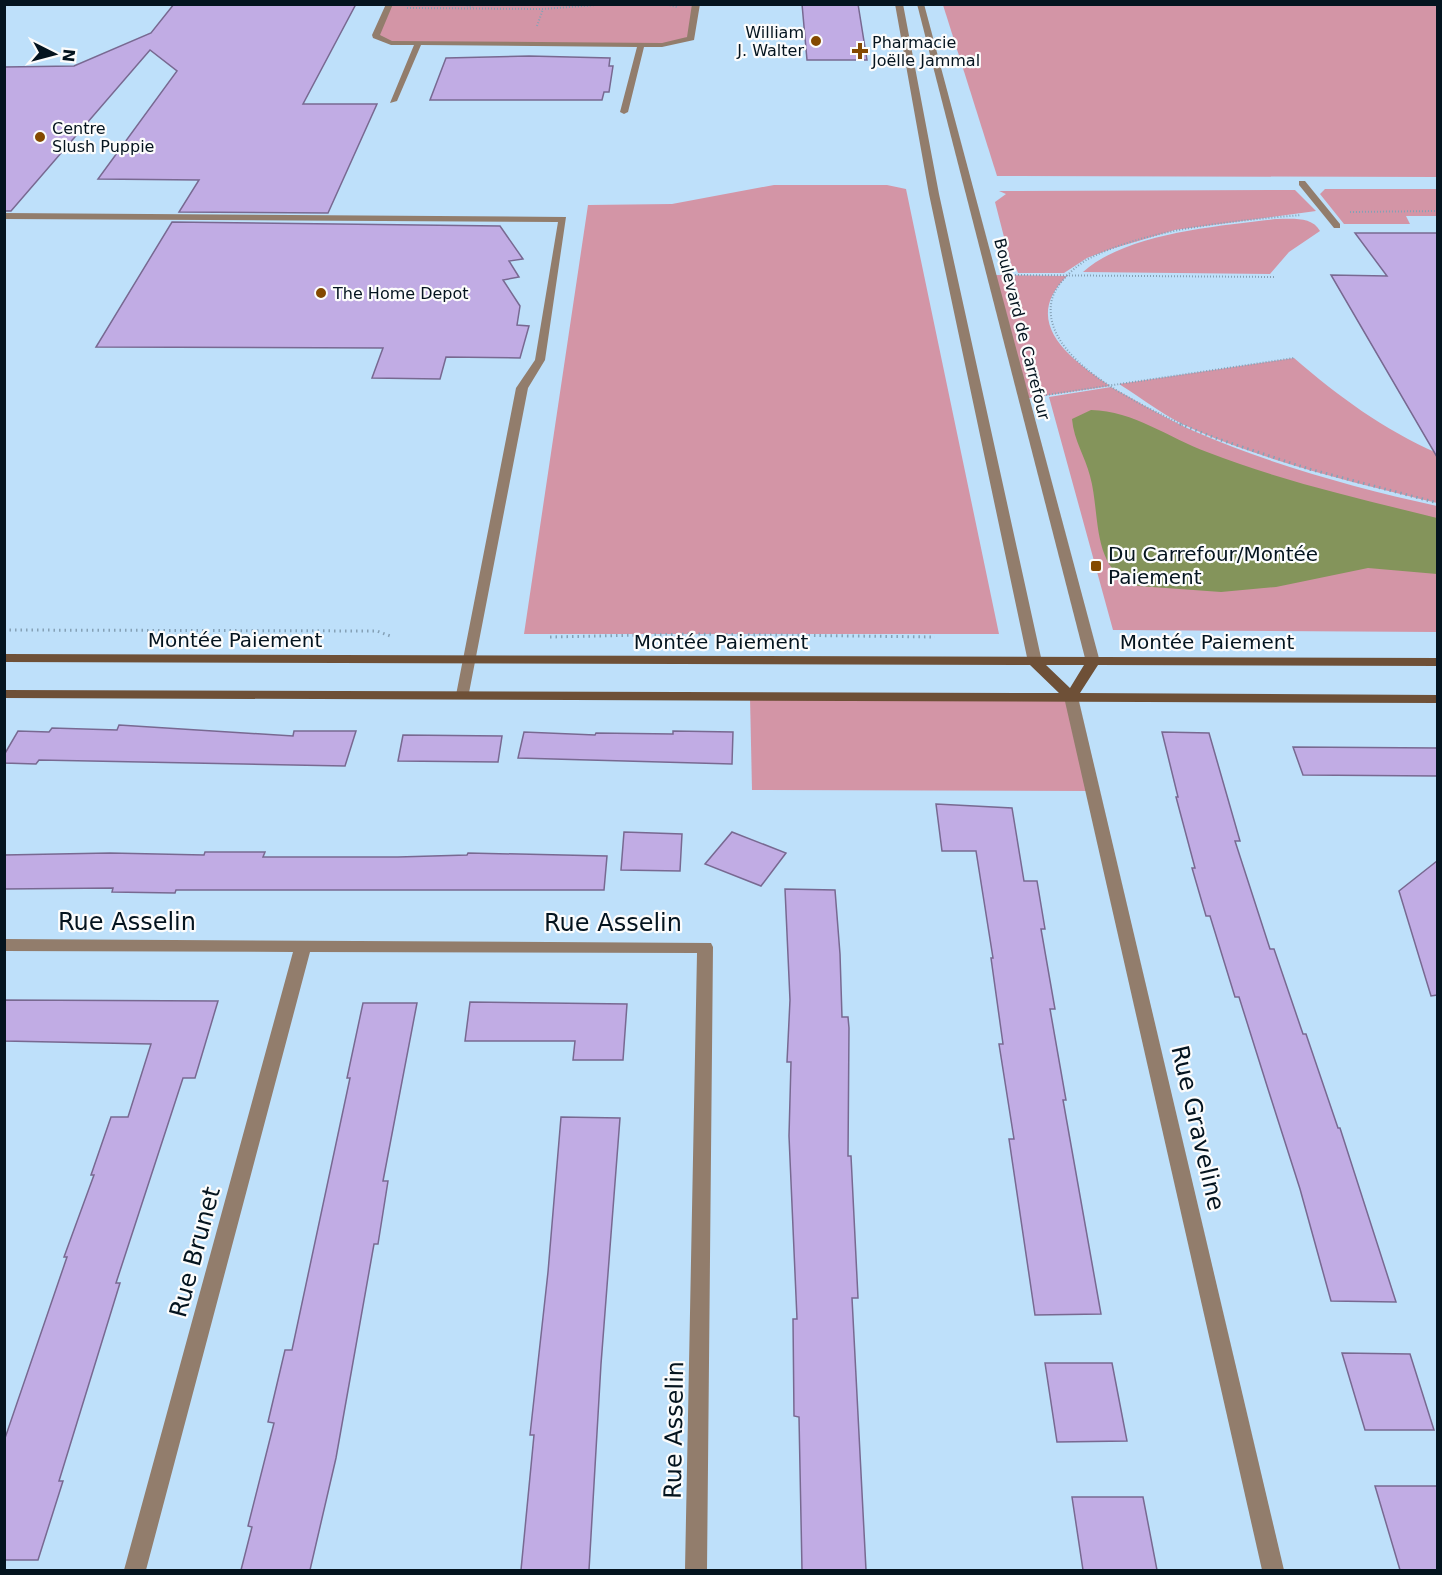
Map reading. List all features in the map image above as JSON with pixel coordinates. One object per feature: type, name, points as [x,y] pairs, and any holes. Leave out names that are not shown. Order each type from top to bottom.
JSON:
[{"type":"main road","name":"Montée Paiement","points":[[4,658],[1437,662]]},
{"type":"main road","points":[[1035,662],[1071,697]]},
{"type":"main road","points":[[1071,697],[1093,662]]},
{"type":"main road","points":[[4,694],[1437,699]]},
{"type":"street","points":[[389,6],[377,38],[391,43],[641,45],[674,44],[691,38],[696,4]]},
{"type":"street","points":[[899,4],[932,187],[1035,662]]},
{"type":"street","name":"Boulevard de Carrefour","points":[[920,4],[969,182],[1023,399],[1093,662]]},
{"type":"street","points":[[393,102],[418,44]]},
{"type":"street","points":[[624,112],[641,45]]},
{"type":"street","points":[[1302,183],[1337,226]]},
{"type":"street","points":[[4,216],[563,219],[540,360],[522,388],[463,695]]},
{"type":"street","name":"Rue Graveline","points":[[1071,697],[1273,1570]]},
{"type":"street","name":"Rue Asselin","points":[[4,945],[705,946],[696,1570]]},
{"type":"street","name":"Rue Brunet","points":[[135,1570],[303,947]]},
{"type":"path","points":[[461,4],[482,9]]},
{"type":"path","points":[[389,6],[482,9],[610,4]]},
{"type":"path","points":[[1437,211],[1327,212],[1181,230],[1098,255],[1080,264],[1057,285],[1048,308],[1052,334],[1069,355],[1110,386],[1191,429],[1367,486],[1437,503]]},
{"type":"path","points":[[991,275],[1275,277]]},
{"type":"path","points":[[1023,399],[1294,358]]},
{"type":"path","points":[[4,630],[377,631],[396,638]]},
{"type":"path","points":[[545,638],[692,634],[944,638]]},
{"type":"shaded area","points":[[390,5],[696,5],[693,34],[674,44],[401,44],[377,38]]},
{"type":"shaded area","points":[[943,5],[1437,5],[1437,177],[997,176]]},
{"type":"shaded area","points":[[774,185],[887,185],[906,189],[999,634],[524,634],[588,205],[672,204]]},
{"type":"shaded area","points":[[1325,189],[1437,189],[1437,216],[1406,216],[1410,224],[1344,224],[1320,194]]},
{"type":"shaded area","points":[[1295,190],[1316,211],[1175,230],[1087,258],[1064,273],[1018,273],[1016,268],[1012,268],[995,202],[1006,194],[999,191]]},
{"type":"shaded area","points":[[1276,219],[1307,221],[1320,231],[1289,252],[1270,274],[1083,272],[1101,259],[1123,248],[1148,240],[1201,229]]},
{"type":"shaded area","points":[[991,275],[1067,276],[1054,293],[1048,309],[1049,325],[1056,339],[1067,352],[1110,386],[1023,399]]},
{"type":"shaded area","points":[[1294,358],[1362,411],[1398,434],[1437,453],[1437,503],[1314,471],[1223,441],[1174,419],[1119,384]]},
{"type":"shaded area","points":[[1111,387],[1185,427],[1254,455],[1345,483],[1437,506],[1437,632],[1113,630],[1049,397]]},
{"type":"shaded area","points":[[1091,410],[1137,420],[1207,452],[1263,472],[1437,518],[1437,574],[1368,568],[1276,587],[1221,592],[1138,586],[1123,579],[1112,568],[1100,540],[1090,476],[1072,419]]},
{"type":"shaded area","points":[[750,697],[1071,697],[1094,791],[752,790]]},
{"type":"building","points":[[174,4],[356,4],[303,104],[377,104],[328,213],[179,212],[199,180],[98,179],[177,71],[150,50],[11,211],[4,211],[4,67],[74,66],[151,33]]},
{"type":"building","points":[[802,4],[858,4],[867,60],[807,60]]},
{"type":"building","points":[[529,56],[610,58],[609,66],[613,66],[609,92],[604,92],[602,100],[430,100],[446,58]]},
{"type":"building","name":"The Home Depot","points":[[172,222],[500,226],[523,259],[509,261],[519,277],[503,280],[520,306],[517,325],[529,326],[520,358],[446,357],[440,379],[372,378],[383,348],[96,347]]},
{"type":"building","points":[[1355,233],[1437,233],[1437,457],[1331,275],[1387,276]]},
{"type":"building","points":[[119,725],[293,736],[294,731],[356,731],[345,766],[39,760],[36,764],[4,763],[4,755],[18,731],[49,732],[52,728],[117,730]]},
{"type":"building","points":[[673,731],[733,732],[732,764],[518,758],[524,732],[595,735],[596,733],[673,734]]},
{"type":"building","points":[[1162,732],[1209,733],[1240,841],[1235,841],[1270,949],[1274,949],[1303,1034],[1306,1034],[1338,1128],[1340,1128],[1396,1302],[1331,1301],[1300,1189],[1239,997],[1235,997],[1210,916],[1206,916],[1192,868],[1195,868]]},
{"type":"building","points":[[403,735],[502,736],[498,762],[398,761]]},
{"type":"building","points":[[1293,747],[1437,748],[1437,776],[1303,775]]},
{"type":"building","points":[[936,804],[1012,808],[1024,881],[1037,881],[1045,929],[1041,929],[1055,1009],[1050,1009],[1066,1100],[1063,1100],[1101,1314],[1035,1315],[1009,1139],[1014,1139],[999,1044],[1003,1044],[991,958],[993,958],[976,851],[942,851]]},
{"type":"building","points":[[624,832],[682,834],[680,871],[621,870]]},
{"type":"building","points":[[732,832],[786,853],[761,886],[705,864]]},
{"type":"building","points":[[205,852],[265,852],[263,857],[398,857],[467,855],[468,853],[607,856],[604,890],[176,890],[175,893],[112,892],[113,888],[4,889],[4,855],[110,853],[204,855]]},
{"type":"building","points":[[1437,861],[1437,995],[1431,996],[1399,891]]},
{"type":"building","points":[[785,889],[835,890],[842,1017],[848,1017],[849,1028],[848,1156],[851,1156],[858,1298],[852,1298],[866,1570],[802,1570],[799,1417],[794,1416],[793,1319],[797,1319],[789,1136],[791,1062],[787,1062],[790,1000]]},
{"type":"building","points":[[4,1000],[218,1001],[195,1078],[183,1078],[116,1283],[120,1283],[59,1481],[63,1481],[38,1560],[4,1560],[4,1441],[67,1257],[64,1257],[94,1175],[91,1175],[111,1117],[128,1117],[151,1044],[4,1041]]},
{"type":"building","points":[[470,1002],[627,1004],[623,1060],[573,1060],[575,1041],[465,1041]]},
{"type":"building","points":[[363,1003],[417,1003],[383,1181],[388,1181],[378,1244],[374,1244],[336,1458],[310,1570],[241,1570],[252,1527],[248,1526],[274,1423],[268,1422],[285,1350],[292,1350],[350,1078],[347,1078]]},
{"type":"building","points":[[561,1117],[620,1118],[601,1364],[589,1570],[521,1570],[534,1435],[530,1435],[548,1272]]},
{"type":"building","points":[[1342,1353],[1410,1354],[1434,1430],[1365,1430]]},
{"type":"building","points":[[1045,1363],[1112,1363],[1127,1441],[1057,1442]]},
{"type":"building","points":[[1375,1486],[1437,1486],[1437,1570],[1400,1570]]},
{"type":"building","points":[[1072,1497],[1143,1497],[1157,1570],[1083,1570]]},
{"type":"place","name":"William J. Walter","points":[[816,41]]},
{"type":"place","name":"Pharmacie Joëlle Jammal","points":[[860,51]]},
{"type":"place","name":"Centre Slush Puppie","points":[[40,137]]},
{"type":"place","name":"The Home Depot","points":[[321,293]]},
{"type":"place","name":"Du Carrefour/Montée Paiement","points":[[1096,566]]}]
